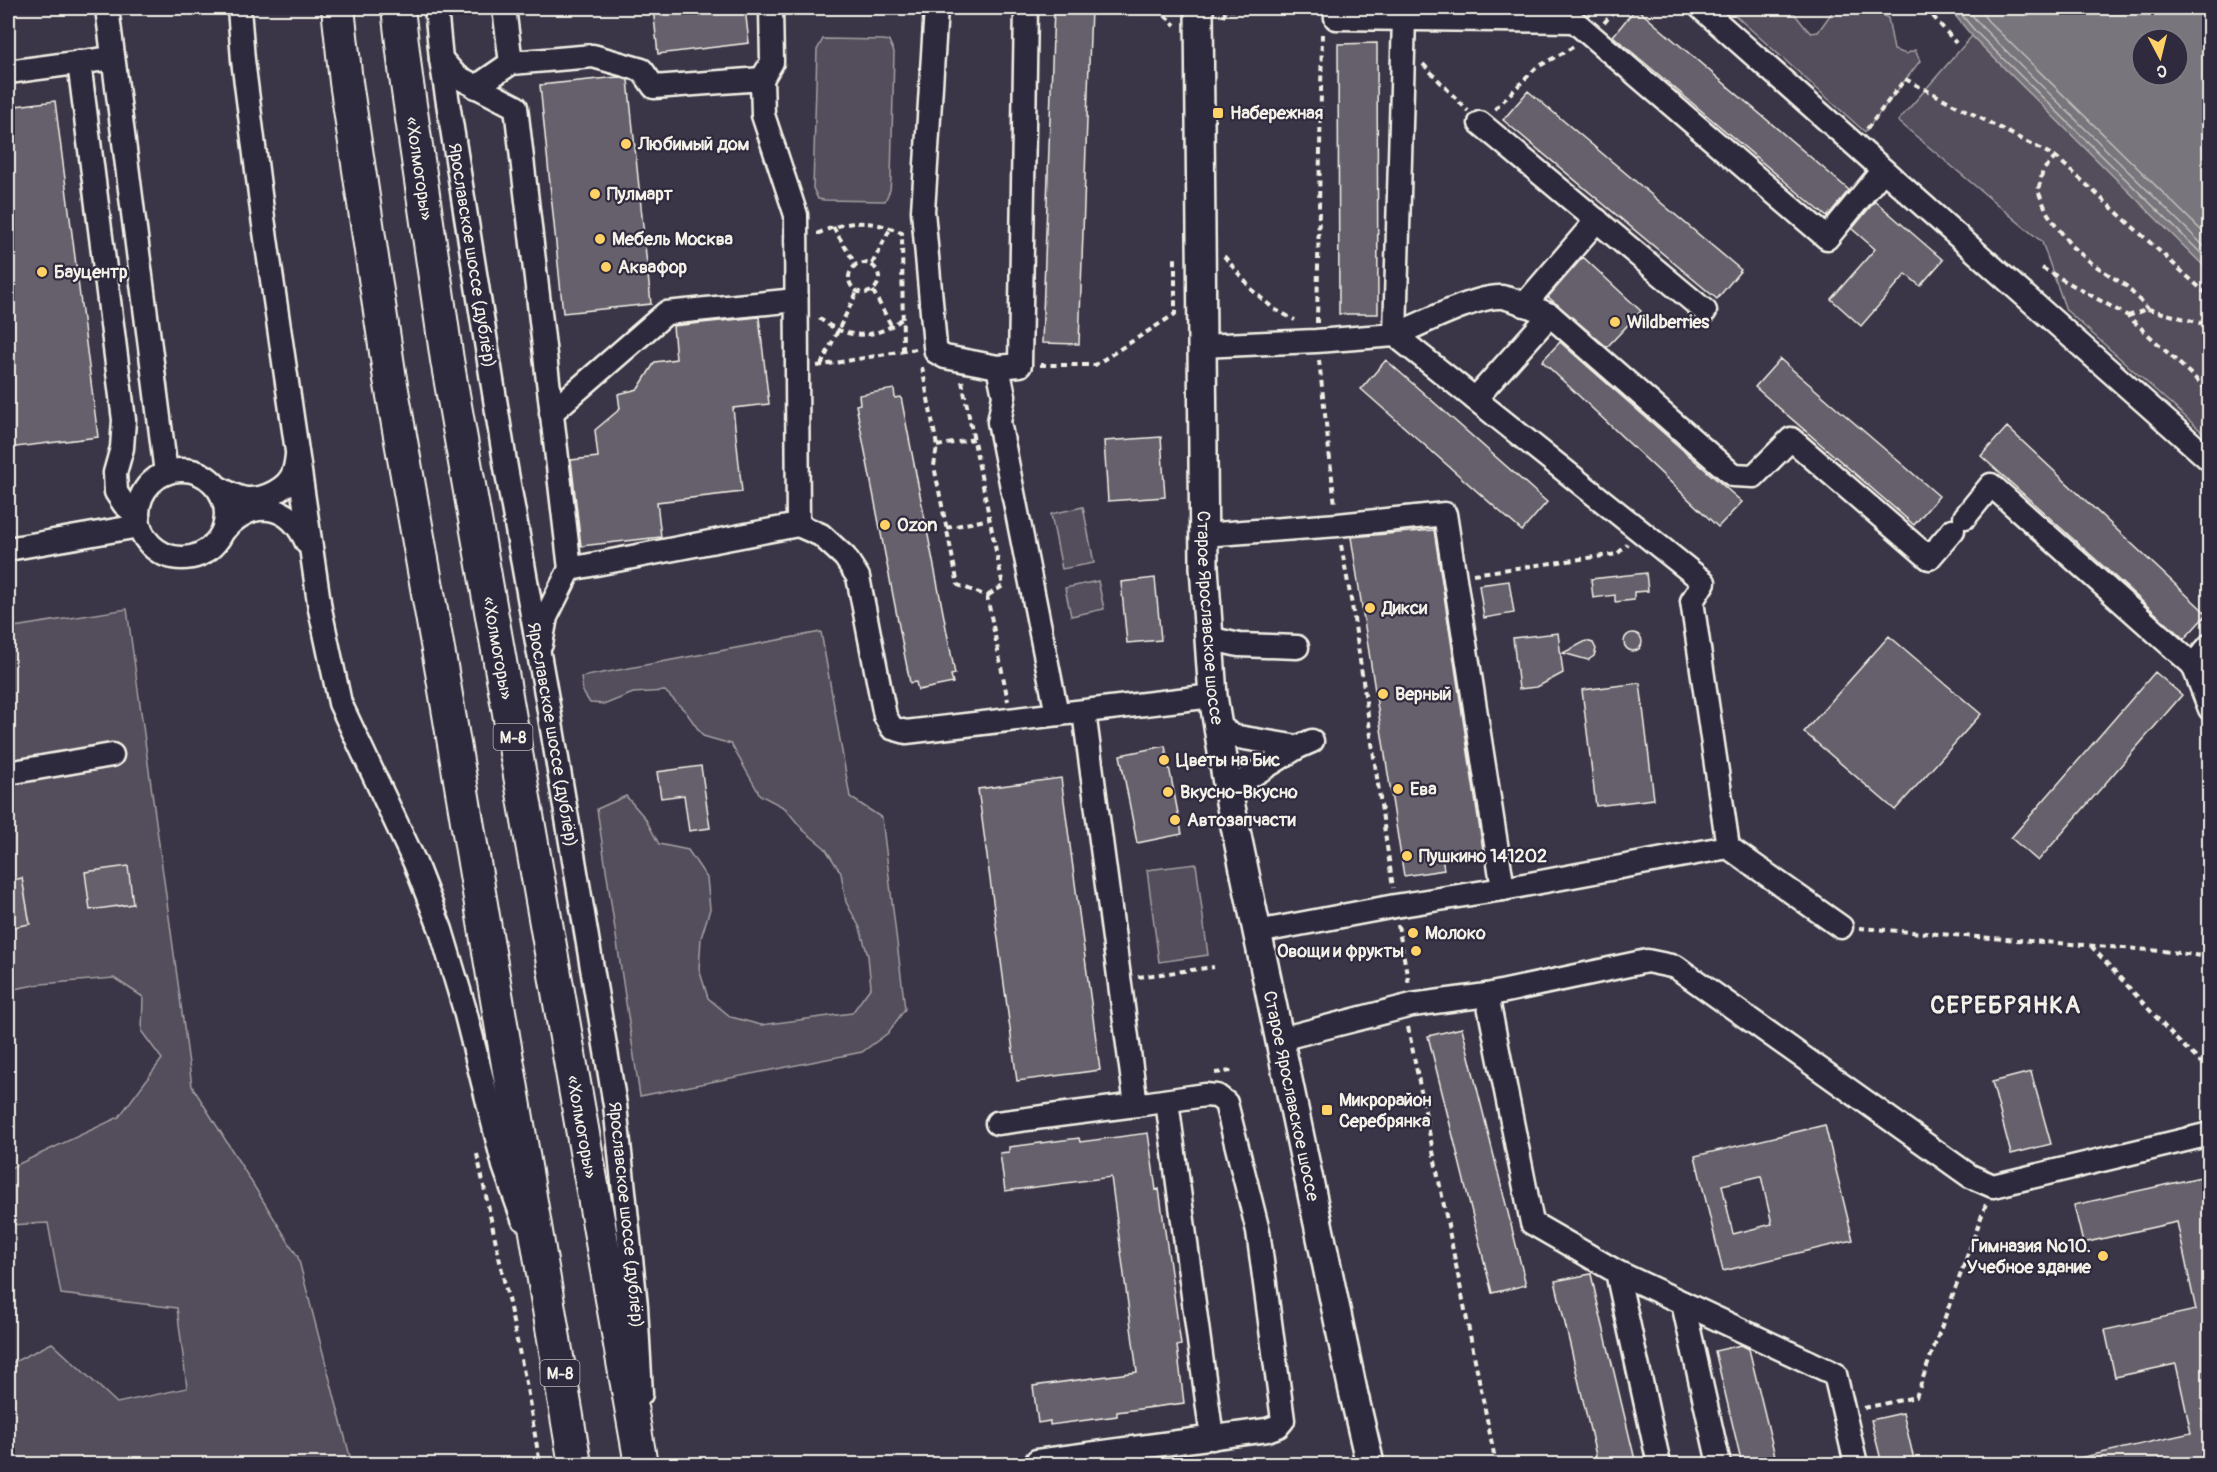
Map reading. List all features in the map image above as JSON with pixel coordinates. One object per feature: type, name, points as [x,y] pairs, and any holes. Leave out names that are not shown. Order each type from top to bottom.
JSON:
[{"type":"highway","name":"М-8","points":[[338,8],[346,82],[390,378],[442,672],[575,1464]]},
{"type":"highway","name":"«Холмогоры»","points":[[398,8],[447,360],[643,1464]]},
{"type":"main road","name":"Старое Ярославское шоссе","points":[[1199,8],[1203,535],[1208,639],[1216,723],[1257,932],[1370,1464]]},
{"type":"street","points":[[107,8],[166,473]]},
{"type":"street","points":[[239,8],[243,60],[263,218],[297,452],[320,609],[340,703],[414,863],[441,930],[464,1007],[504,1166],[545,1281]]},
{"type":"street","name":"Ярославское шоссе (дублёр)","points":[[436,8],[441,59],[505,462],[615,1105],[636,1306],[643,1464]]},
{"type":"street","points":[[504,8],[511,63]]},
{"type":"street","points":[[771,8],[772,62],[762,79],[764,115],[796,215],[798,525]]},
{"type":"street","points":[[936,8],[923,211],[936,351],[940,355],[958,359],[1009,366]]},
{"type":"street","points":[[1026,8],[1009,366],[999,422],[1058,714]]},
{"type":"street","points":[[1335,8],[1336,18],[1404,29],[1574,21],[1827,238],[1883,170]]},
{"type":"street","points":[[1701,8],[2210,460]]},
{"type":"street","points":[[1395,335],[1404,29]]},
{"type":"street","points":[[476,87],[511,63],[593,56],[642,70],[654,87],[762,79]]},
{"type":"street","points":[[8,72],[113,58]]},
{"type":"street","points":[[441,59],[456,76],[516,106],[570,569],[546,617],[540,650],[547,699]]},
{"type":"street","points":[[79,62],[124,420],[122,448],[115,473],[116,492],[138,521],[150,545],[158,552],[180,559],[202,554],[211,548],[236,517],[248,512],[271,509],[295,522],[303,533],[312,555]]},
{"type":"street","points":[[1480,123],[1705,311]]},
{"type":"street","points":[[1524,305],[1597,220]]},
{"type":"street","points":[[1201,345],[1316,336],[1395,335],[1468,304],[1501,297],[1524,305],[1550,315],[1733,475],[1754,476],[1791,439],[1929,558],[1991,485],[2193,665],[2210,709]]},
{"type":"street","points":[[551,413],[666,313],[796,300]]},
{"type":"street","points":[[1475,399],[1550,315]]},
{"type":"street","points":[[1395,335],[1704,582],[1692,601],[1728,847]]},
{"type":"street","points":[[138,521],[142,494],[148,485],[166,473],[175,470],[195,472],[219,488],[246,499],[261,497],[278,491],[288,482],[294,472],[297,452]]},
{"type":"street","points":[[219,488],[226,508],[224,530]]},
{"type":"street","points":[[1203,535],[1445,514],[1503,889]]},
{"type":"street","points":[[8,549],[138,521]]},
{"type":"street","points":[[570,569],[798,525],[821,535],[845,557],[858,577],[885,716],[892,728],[906,732],[1213,696]]},
{"type":"street","points":[[1208,639],[1239,645],[1297,647]]},
{"type":"street","points":[[2193,665],[2210,645]]},
{"type":"street","points":[[1084,712],[1136,1105]]},
{"type":"street","points":[[1216,723],[1232,736],[1305,744],[1243,781],[1230,802]]},
{"type":"street","points":[[8,773],[112,755]]},
{"type":"street","points":[[1257,932],[1728,847],[1841,927]]},
{"type":"street","points":[[1280,1039],[1412,1005],[1487,995],[1647,961],[1676,968],[1970,1176],[1993,1186],[2210,1134]]},
{"type":"street","points":[[1487,995],[1532,1223],[1617,1272],[1835,1374],[1856,1464]]},
{"type":"street","points":[[997,1124],[1211,1095],[1217,1096],[1226,1103],[1258,1231],[1283,1420],[1278,1426],[1267,1430],[1037,1461]]},
{"type":"street","points":[[1167,1101],[1212,1438]]},
{"type":"street","points":[[1617,1272],[1659,1464]]},
{"type":"street","points":[[1683,1303],[1719,1464]]},
{"type":"path","points":[[1157,8],[1175,25]]},
{"type":"path","points":[[1220,25],[1226,10],[1323,8]]},
{"type":"path","points":[[1926,8],[1956,43]]},
{"type":"path","points":[[1404,29],[1432,76],[1480,123],[1536,68],[1593,36]]},
{"type":"path","points":[[1322,32],[1316,336],[1338,525],[1412,1005],[1406,1017],[1496,1464]]},
{"type":"path","points":[[1865,132],[1905,79],[2056,157],[2210,297]]},
{"type":"path","points":[[2056,157],[2043,170],[2038,191],[2048,214],[2071,246],[2126,286],[2148,309],[2200,323],[2210,320]]},
{"type":"path","points":[[819,233],[848,222],[891,227],[902,232],[903,351]]},
{"type":"path","points":[[832,227],[856,265]]},
{"type":"path","points":[[872,264],[891,227]]},
{"type":"path","points":[[1221,253],[1253,291],[1274,309],[1316,336]]},
{"type":"path","points":[[1009,366],[1095,365],[1175,314],[1175,255]]},
{"type":"path","points":[[864,262],[872,264],[880,277],[878,285],[873,291],[857,292],[851,286],[849,279],[851,271],[856,265],[864,262]]},
{"type":"path","points":[[2042,268],[2128,316],[2210,392]]},
{"type":"path","points":[[873,291],[892,327]]},
{"type":"path","points":[[821,365],[857,292]]},
{"type":"path","points":[[2128,316],[2148,309]]},
{"type":"path","points":[[819,318],[838,330],[865,336],[892,327],[903,318]]},
{"type":"path","points":[[797,369],[918,349],[937,446],[934,466],[957,585],[987,596]]},
{"type":"path","points":[[958,359],[1003,586],[987,596]]},
{"type":"path","points":[[937,446],[974,439]]},
{"type":"path","points":[[946,528],[990,519]]},
{"type":"path","points":[[1454,576],[1617,554],[1640,532]]},
{"type":"path","points":[[987,596],[1012,720]]},
{"type":"path","points":[[1841,927],[2210,957]]},
{"type":"path","points":[[2090,946],[2176,1039],[2210,1071]]},
{"type":"path","points":[[1119,980],[1214,967]]},
{"type":"path","points":[[475,1143],[496,1251],[526,1383],[540,1464]]},
{"type":"path","points":[[1844,1413],[1916,1397],[1993,1186]]},
{"type":"shaded area","points":[[1727,8],[1787,8],[1811,33],[1818,32],[1835,8],[1869,8],[1888,18],[1894,50],[1906,54],[1915,50],[1920,61],[1865,132]]},
{"type":"shaded area","points":[[1972,36],[2209,271],[2209,438],[2066,310],[2042,242],[1898,121]]},
{"type":"shaded area","points":[[823,39],[884,40],[889,41],[894,52],[891,178],[890,190],[885,201],[818,199],[813,188],[817,50]]},
{"type":"shaded area","points":[[1083,507],[1094,563],[1062,569],[1051,514]]},
{"type":"shaded area","points":[[1098,581],[1104,609],[1071,616],[1065,588]]},
{"type":"shaded area","points":[[127,609],[192,1086],[298,1257],[352,1464],[8,1464],[8,1365],[52,1343],[117,1403],[187,1388],[177,1308],[61,1294],[48,1223],[8,1225],[8,1169],[119,1117],[162,1059],[142,1032],[143,997],[114,978],[41,984],[8,990],[8,628]]},
{"type":"shaded area","points":[[821,632],[850,797],[882,818],[905,1009],[888,1033],[862,1052],[640,1096],[597,809],[626,796],[645,818],[659,844],[688,850],[707,878],[710,909],[701,938],[699,969],[708,998],[731,1017],[761,1025],[852,1013],[871,987],[868,956],[860,928],[846,902],[841,873],[825,848],[803,830],[785,808],[760,795],[731,744],[703,736],[686,712],[665,691],[633,693],[606,704],[590,703],[583,692],[581,677]]},
{"type":"shaded area","points":[[1196,864],[1208,955],[1159,962],[1147,870]]},
{"type":"water","points":[[1949,8],[2209,8],[2209,271],[1972,36]]},
{"type":"building","points":[[653,8],[745,8],[749,43],[658,54]]},
{"type":"building","points":[[1054,8],[1091,8],[1079,344],[1042,343]]},
{"type":"building","points":[[1636,8],[1849,190],[1827,217],[1613,36]]},
{"type":"building","points":[[1377,43],[1378,314],[1339,314],[1338,44]]},
{"type":"building","name":"Пулмарт","points":[[618,77],[628,80],[651,304],[563,313],[540,85]]},
{"type":"building","points":[[1528,91],[1741,270],[1717,299],[1503,120]]},
{"type":"building","name":"Бауцентр","points":[[55,101],[98,437],[8,448],[8,107]]},
{"type":"building","points":[[1875,201],[1943,260],[1920,286],[1906,274],[1861,326],[1831,299],[1875,249],[1852,229]]},
{"type":"building","points":[[1583,257],[1641,311],[1607,347],[1548,297]]},
{"type":"building","points":[[759,317],[769,404],[733,408],[742,492],[657,502],[661,537],[581,546],[571,460],[598,457],[595,430],[620,409],[618,394],[638,389],[655,362],[676,359],[673,326]]},
{"type":"building","points":[[1560,342],[1742,502],[1718,527],[1542,361]]},
{"type":"building","points":[[1780,359],[1939,496],[1914,525],[1755,387]]},
{"type":"building","points":[[1386,360],[1547,502],[1522,531],[1361,389]]},
{"type":"building","points":[[894,389],[895,398],[901,397],[955,674],[951,675],[953,683],[918,690],[916,682],[910,683],[856,405],[860,404],[859,395]]},
{"type":"building","points":[[2007,427],[2207,614],[2184,639],[1981,456]]},
{"type":"building","points":[[1161,437],[1165,497],[1108,501],[1104,441]]},
{"type":"building","points":[[1434,530],[1483,850],[1442,856],[1444,870],[1404,876],[1351,537]]},
{"type":"building","points":[[1646,573],[1648,591],[1634,592],[1634,600],[1615,602],[1615,595],[1593,598],[1591,579]]},
{"type":"building","points":[[1155,578],[1161,640],[1127,643],[1121,582]]},
{"type":"building","points":[[1509,581],[1514,613],[1484,618],[1479,585]]},
{"type":"building","points":[[1558,633],[1563,673],[1537,687],[1519,689],[1513,638]]},
{"type":"building","points":[[1633,633],[1639,636],[1642,642],[1639,648],[1633,651],[1627,648],[1624,642],[1627,636]]},
{"type":"building","points":[[1889,636],[1981,714],[1895,810],[1804,732]]},
{"type":"building","points":[[1586,641],[1593,643],[1596,649],[1594,656],[1588,660],[1563,653]]},
{"type":"building","points":[[2155,672],[2182,695],[2038,861],[2011,838]]},
{"type":"building","points":[[1640,683],[1654,799],[1596,806],[1582,690]]},
{"type":"building","points":[[1165,746],[1182,834],[1137,843],[1120,755]]},
{"type":"building","points":[[701,766],[710,828],[689,831],[684,795],[661,798],[657,772]]},
{"type":"building","points":[[1061,778],[1100,1070],[1017,1081],[978,789]]},
{"type":"building","points":[[128,866],[133,904],[90,910],[85,872]]},
{"type":"building","points":[[22,878],[30,924],[8,928],[8,881]]},
{"type":"building","points":[[1462,1028],[1526,1285],[1492,1293],[1428,1036]]},
{"type":"building","points":[[2031,1072],[2051,1144],[2011,1154],[1992,1082]]},
{"type":"building","points":[[1825,1125],[1853,1240],[1723,1271],[1695,1156]],"holes":[[[1761,1176],[1772,1224],[1733,1234],[1722,1185]]]},
{"type":"building","points":[[1148,1133],[1156,1190],[1159,1189],[1181,1345],[1177,1346],[1184,1403],[1117,1412],[1117,1416],[1050,1425],[1050,1421],[1038,1423],[1033,1386],[1137,1372],[1111,1177],[1005,1191],[1000,1153],[1009,1152],[1009,1147],[1079,1138],[1080,1142]]},
{"type":"building","points":[[2210,1175],[2210,1464],[2079,1464],[2079,1458],[2191,1433],[2176,1364],[2115,1377],[2105,1330],[2196,1310],[2177,1222],[2083,1243],[2074,1205]]},
{"type":"building","points":[[1591,1274],[1636,1464],[1598,1464],[1555,1281]]},
{"type":"building","points":[[1741,1345],[1749,1349],[1777,1464],[1742,1464],[1715,1351]]},
{"type":"building","points":[[1903,1413],[1915,1464],[1882,1464],[1871,1420]]},
{"type":"place","name":"Набережная","points":[[1218,113]]},
{"type":"place","name":"Любимый дом","points":[[626,144]]},
{"type":"place","name":"Пулмарт","points":[[595,194]]},
{"type":"place","name":"Мебель Москва","points":[[600,239]]},
{"type":"place","name":"Аквафор","points":[[606,267]]},
{"type":"place","name":"Бауцентр","points":[[42,272]]},
{"type":"place","name":"Wildberries","points":[[1615,322]]},
{"type":"place","name":"Ozon","points":[[885,525]]},
{"type":"place","name":"Дикси","points":[[1370,608]]},
{"type":"place","name":"Верный","points":[[1383,694]]},
{"type":"place","name":"Цветы на Бис","points":[[1164,760]]},
{"type":"place","name":"Ева","points":[[1398,789]]},
{"type":"place","name":"Вкусно-Вкусно","points":[[1168,792]]},
{"type":"place","name":"Автозапчасти","points":[[1175,820]]},
{"type":"place","name":"Пушкино 141202","points":[[1407,856]]},
{"type":"place","name":"Молоко","points":[[1413,933]]},
{"type":"place","name":"Овощи и фрукты","points":[[1416,951]]},
{"type":"place","name":"Микрорайон Серебрянка","points":[[1327,1110]]},
{"type":"place","name":"Гимназия №10. Учебное здание","points":[[2103,1256]]},
{"type":"district","name":"СЕРЕБРЯНКА","points":[[2006,1005]]}]
